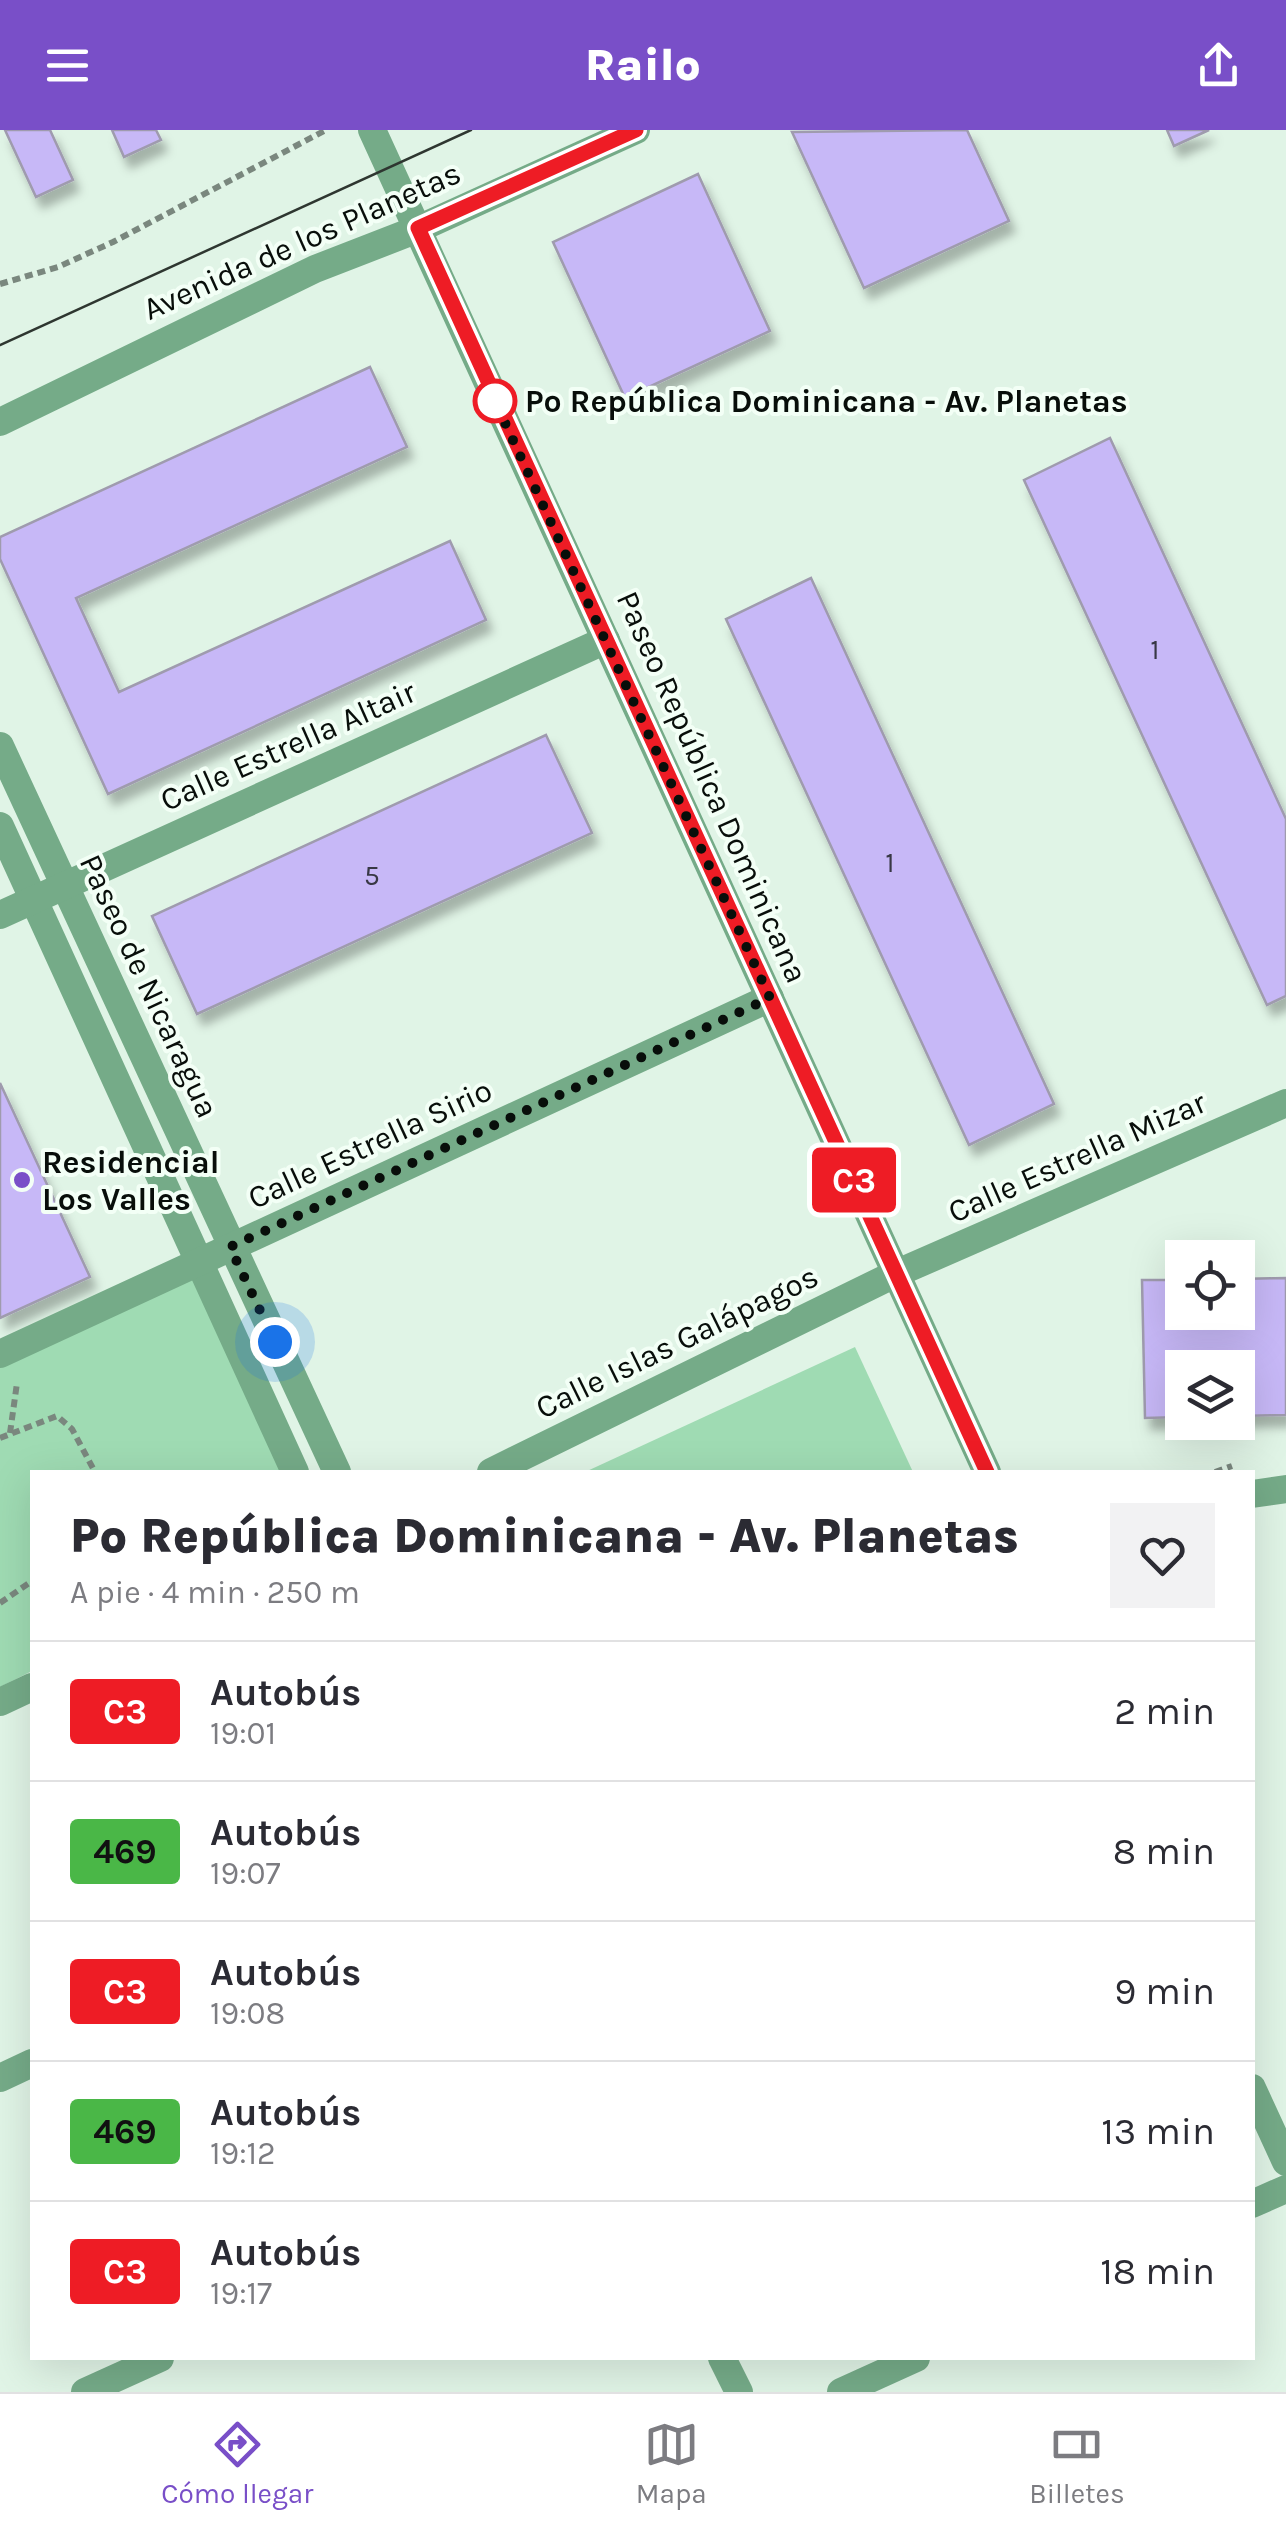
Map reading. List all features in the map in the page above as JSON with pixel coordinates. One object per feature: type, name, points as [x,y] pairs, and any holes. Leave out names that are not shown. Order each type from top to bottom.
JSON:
[{"type":"street","name":"Paseo República Dominicana","points":[[372,130],[986,1470]]},
{"type":"street","name":"Avenida de los Planetas","points":[[0,422],[315,269],[418,228],[636,130]]},
{"type":"street","name":"Calle Estrella Altair","points":[[0,916],[606,640]]},
{"type":"street","name":"Paseo de Nicaragua","points":[[0,746],[337,1470]]},
{"type":"street","points":[[0,826],[294,1470]]},
{"type":"street","name":"Calle Estrella Sirio","points":[[0,1354],[770,998]]},
{"type":"street","name":"Calle Estrella Mizar","points":[[895,1274],[1286,1102]]},
{"type":"street","name":"Calle Islas Galápagos","points":[[495,1470],[895,1274]]},
{"type":"street","points":[[1255,1494],[1286,1489]]},
{"type":"street","points":[[0,1702],[30,1688]]},
{"type":"street","points":[[0,2078],[30,2064]]},
{"type":"street","points":[[1255,2095],[1286,2162]]},
{"type":"street","points":[[1255,2203],[1286,2189]]},
{"type":"street","points":[[85,2392],[156,2360]]},
{"type":"street","points":[[723,2360],[739,2392]]},
{"type":"street","points":[[841,2392],[912,2360]]},
{"type":"path","points":[[0,284],[58,267],[112,242],[326,130]]},
{"type":"path","points":[[10,1433],[17,1383]]},
{"type":"path","points":[[0,1438],[56,1416],[72,1429],[93,1470]]},
{"type":"path","points":[[0,1603],[30,1582]]},
{"type":"green space","points":[[204,1264],[298,1470],[30,1470],[30,1672],[0,1687],[0,1358]]},
{"type":"green space","points":[[855,1347],[912,1470],[589,1470]]},
{"type":"building","points":[[5,130],[50,130],[73,180],[36,197]]},
{"type":"building","points":[[112,130],[156,130],[161,140],[124,157]]},
{"type":"building","points":[[967,130],[1009,221],[864,288],[792,132]]},
{"type":"building","points":[[1167,130],[1209,130],[1174,146]]},
{"type":"building","points":[[698,174],[770,331],[625,398],[553,242]]},
{"type":"building","points":[[370,367],[407,447],[76,598],[119,692],[450,541],[486,620],[108,794],[0,559],[0,537]]},
{"type":"building","points":[[1110,438],[1286,819],[1286,996],[1267,1005],[1024,480]]},
{"type":"building","points":[[811,578],[1054,1104],[969,1145],[726,619]]},
{"type":"building","points":[[546,735],[592,833],[197,1014],[152,916]]},
{"type":"building","name":"Residencial Los Valles","points":[[0,1083],[90,1277],[0,1318]]},
{"type":"building","points":[[1286,1278],[1286,1415],[1255,1416],[1255,1350],[1165,1350],[1165,1417],[1145,1418],[1142,1280],[1165,1280],[1165,1330],[1255,1330],[1255,1279]]},
{"type":"tram line","points":[[0,345],[471,130]]},
{"type":"bus line","name":"C3","points":[[636,130],[418,228],[986,1470]]},
{"type":"place","name":"Pº República Dominicana - Av. Planetas","points":[[495,401]]},
{"type":"place","name":"Residencial Los Valles","points":[[22,1180]]},
{"type":"route","points":[[275,1342],[230,1247],[770,998],[488,386],[495,401]]}]
